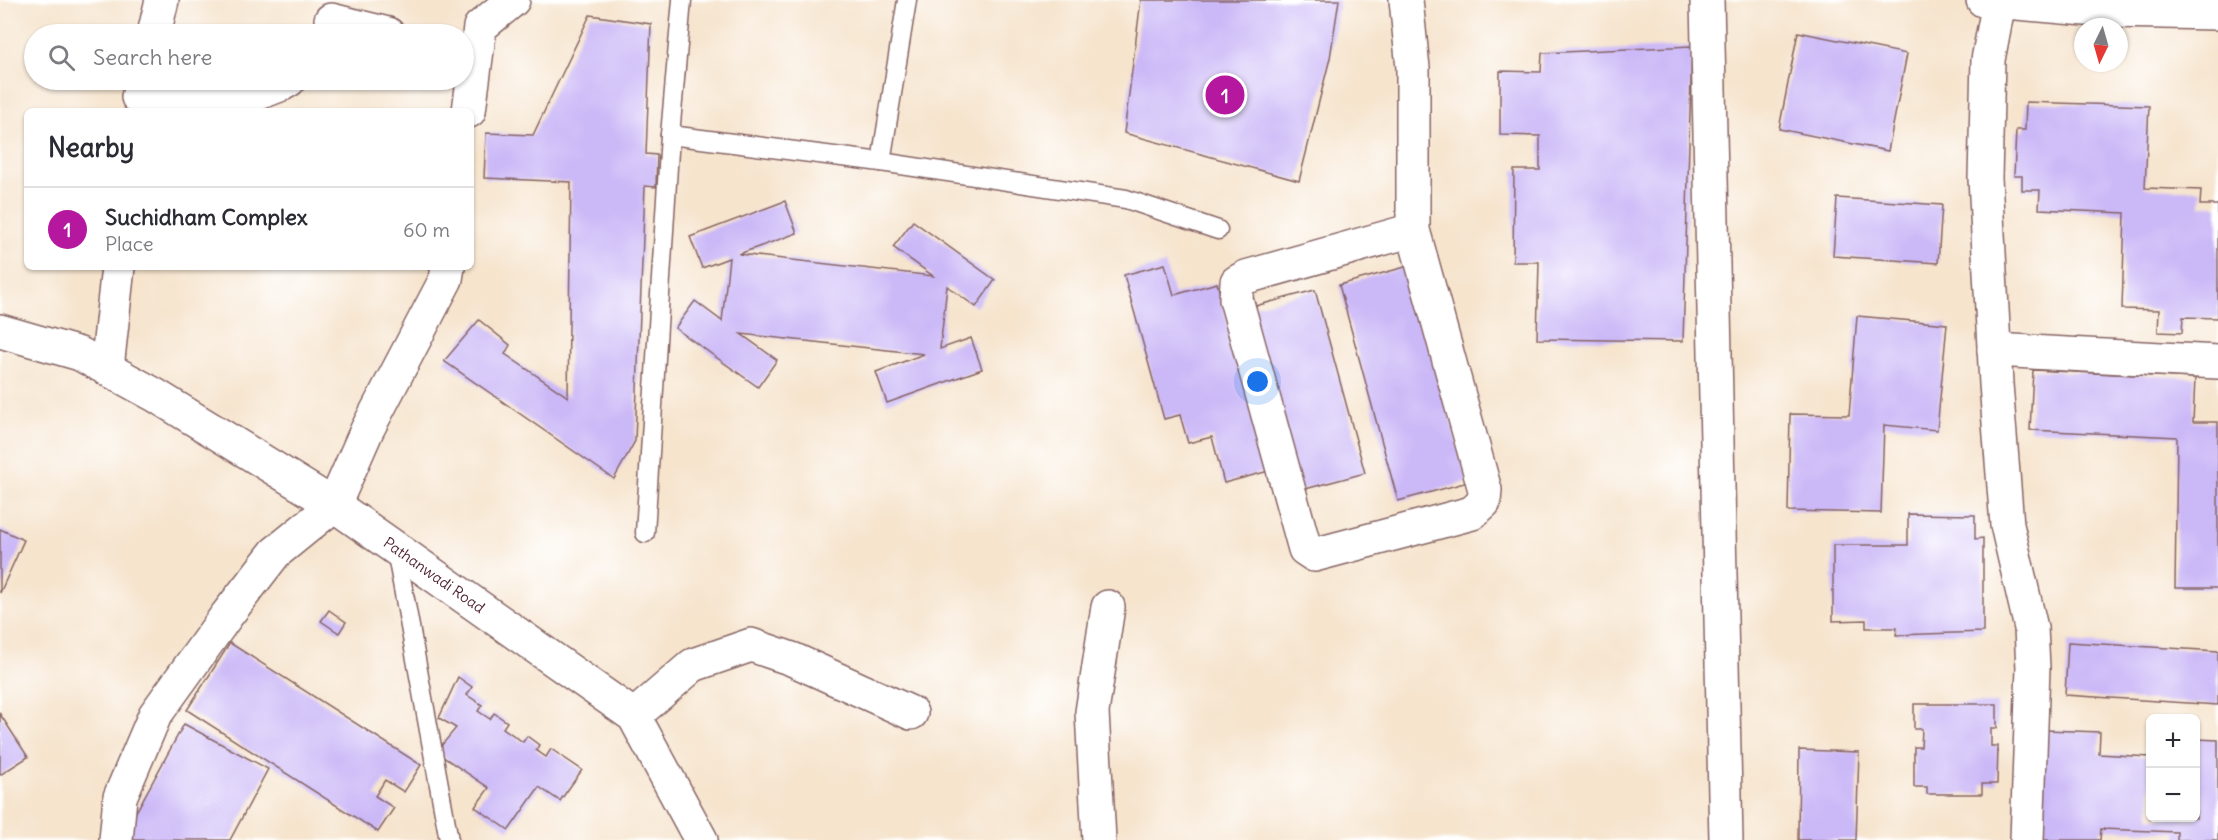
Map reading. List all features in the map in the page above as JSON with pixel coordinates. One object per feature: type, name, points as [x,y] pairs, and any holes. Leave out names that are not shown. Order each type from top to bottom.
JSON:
[{"type":"street","points":[[156,24],[162,0]]},
{"type":"street","points":[[474,44],[480,27],[513,0]]},
{"type":"street","points":[[1406,0],[1413,68],[1413,231],[1485,490],[1484,502],[1472,513],[1314,555],[1305,549],[1236,299],[1237,282],[1246,277],[1413,231]]},
{"type":"street","points":[[1707,0],[1726,840]]},
{"type":"street","points":[[2027,840],[2033,668],[2031,628],[2007,525],[1994,350],[1985,150],[1991,1],[2108,11],[2218,13]]},
{"type":"street","points":[[330,18],[352,24]]},
{"type":"street","points":[[139,96],[251,96],[266,90]]},
{"type":"street","points":[[469,90],[469,108]]},
{"type":"street","points":[[107,368],[118,270]]},
{"type":"street","points":[[116,840],[120,797],[155,715],[226,615],[275,553],[334,505],[367,430],[446,279],[448,270]]},
{"type":"street","name":"Pathanwadi Road","points":[[0,331],[80,354],[155,395],[334,505],[634,716],[700,840]]},
{"type":"street","points":[[1994,350],[2218,362]]},
{"type":"street","points":[[1099,840],[1092,712],[1108,607]]},
{"type":"street","points":[[634,716],[693,665],[751,645],[792,659],[911,712]]},
{"type":"lane","points":[[645,533],[670,135],[682,0]]},
{"type":"lane","points":[[881,162],[907,0]]},
{"type":"lane","points":[[670,135],[881,162],[1125,199],[1218,230]]},
{"type":"lane","points":[[396,548],[449,840]]},
{"type":"building","points":[[1141,0],[1339,0],[1330,58],[1299,181],[1124,133]]},
{"type":"building","points":[[590,15],[651,24],[646,154],[657,155],[656,187],[645,186],[635,441],[614,479],[444,361],[479,320],[510,345],[505,354],[568,397],[571,182],[484,178],[486,133],[533,135]]},
{"type":"building","points":[[1798,32],[1907,54],[1888,151],[1779,129]]},
{"type":"building","points":[[1692,46],[1683,341],[1537,339],[1539,262],[1513,262],[1514,170],[1540,170],[1540,136],[1500,135],[1500,71],[1541,72],[1542,53]]},
{"type":"building","points":[[2026,102],[2149,106],[2145,188],[2201,190],[2200,205],[2218,205],[2218,318],[2183,317],[2182,333],[2158,332],[2159,310],[2122,309],[2125,213],[2039,209],[2040,190],[2022,190],[2022,176],[2014,176],[2016,130],[2025,130]]},
{"type":"building","points":[[1837,198],[1942,205],[1938,263],[1833,256]]},
{"type":"building","points":[[785,201],[797,233],[739,254],[933,276],[893,247],[913,221],[995,280],[976,307],[947,286],[940,349],[971,338],[982,369],[887,403],[876,372],[924,354],[741,334],[777,360],[758,387],[675,328],[695,301],[722,321],[729,258],[702,268],[690,237]]},
{"type":"building","points":[[1165,264],[1174,295],[1217,283],[1269,471],[1224,483],[1212,437],[1188,443],[1180,415],[1164,419],[1124,275]]},
{"type":"building","points":[[1409,266],[1468,482],[1398,501],[1339,285]]},
{"type":"building","points":[[1315,290],[1365,473],[1294,492],[1244,309]]},
{"type":"building","points":[[1857,316],[1947,324],[1937,430],[1884,425],[1881,513],[1788,511],[1790,414],[1849,415]]},
{"type":"building","points":[[2033,370],[2195,378],[2193,422],[2218,422],[2218,588],[2175,588],[2177,437],[2030,430]]},
{"type":"building","points":[[1908,514],[1975,515],[1975,539],[1983,538],[1983,632],[1896,635],[1897,628],[1866,628],[1866,620],[1833,621],[1833,545],[1908,545]]},
{"type":"building","points":[[0,529],[24,540],[0,593]]},
{"type":"building","points":[[329,610],[346,622],[339,633],[321,621]]},
{"type":"building","points":[[2068,642],[2218,651],[2218,705],[2065,695]]},
{"type":"building","points":[[230,643],[421,765],[404,792],[385,780],[375,796],[394,808],[378,832],[187,710]]},
{"type":"building","points":[[458,677],[472,687],[467,695],[482,705],[478,711],[490,719],[494,713],[507,722],[503,728],[523,742],[527,736],[539,745],[536,750],[546,757],[551,749],[582,770],[560,801],[539,787],[509,830],[475,807],[489,788],[436,752],[456,728],[439,718]]},
{"type":"building","points":[[1914,704],[1997,704],[1997,728],[1991,728],[1991,746],[1998,746],[1997,784],[1982,784],[1982,794],[1927,794],[1927,787],[1914,787],[1914,747],[1921,747],[1922,729],[1914,729]]},
{"type":"building","points":[[0,714],[28,757],[0,775]]},
{"type":"building","points":[[184,724],[268,769],[230,840],[125,840],[122,838]]},
{"type":"building","points":[[2045,730],[2100,732],[2099,754],[2146,757],[2146,822],[2200,822],[2200,739],[2218,740],[2218,840],[2177,840],[2177,832],[2101,829],[2100,840],[2040,840]]},
{"type":"building","points":[[1799,750],[1859,752],[1856,840],[1798,840]]},
{"type":"place","name":"Suchidham Complex","points":[[1225,95]]}]
